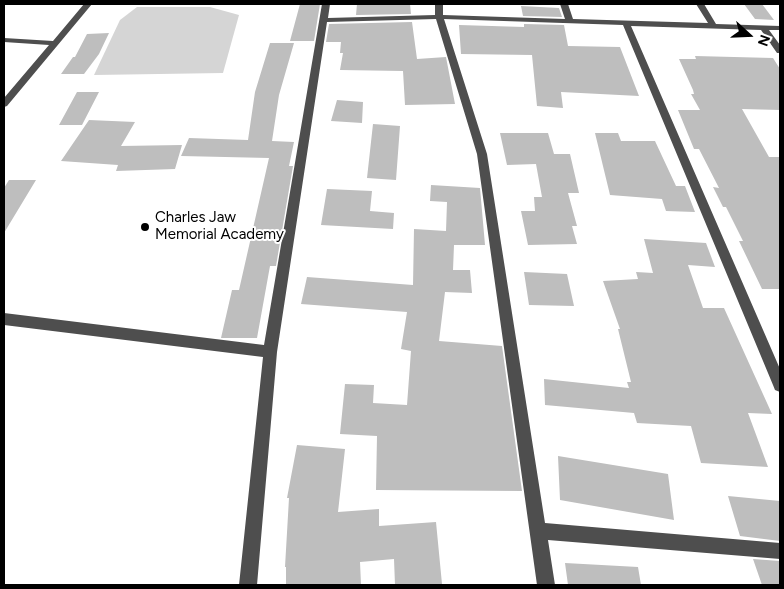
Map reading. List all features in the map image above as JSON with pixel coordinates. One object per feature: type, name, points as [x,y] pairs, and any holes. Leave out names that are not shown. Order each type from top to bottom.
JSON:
[{"type":"street","points":[[4,104],[88,4]]},
{"type":"street","points":[[248,585],[270,352],[326,4]]},
{"type":"street","points":[[439,4],[439,17],[482,154],[546,585]]},
{"type":"street","points":[[564,4],[570,22]]},
{"type":"street","points":[[700,4],[714,27]]},
{"type":"street","points":[[323,20],[439,17],[780,28]]},
{"type":"street","points":[[626,24],[780,385]]},
{"type":"street","points":[[764,28],[780,50]]},
{"type":"street","points":[[4,40],[54,43]]},
{"type":"street","points":[[4,319],[270,352]]},
{"type":"street","points":[[538,531],[780,551]]},
{"type":"shaded area","points":[[137,7],[210,7],[239,15],[223,73],[94,75],[120,20]]},
{"type":"building","points":[[300,4],[320,4],[314,41],[290,41]]},
{"type":"building","points":[[357,4],[410,4],[411,14],[356,15]]},
{"type":"building","points":[[744,4],[762,4],[774,20],[755,19]]},
{"type":"building","points":[[521,6],[559,8],[562,17],[523,16]]},
{"type":"building","points":[[412,22],[417,59],[446,57],[455,104],[405,105],[403,71],[340,70],[343,53],[340,53],[341,42],[326,42],[329,24]]},
{"type":"building","points":[[524,24],[564,25],[568,46],[620,47],[639,96],[561,92],[563,108],[537,106],[532,55],[461,54],[459,25],[524,27]]},
{"type":"building","points":[[109,33],[99,54],[84,74],[61,74],[73,57],[75,57],[87,34]]},
{"type":"building","points":[[270,43],[294,43],[279,95],[272,141],[294,142],[289,166],[293,166],[276,266],[270,266],[257,338],[221,338],[232,290],[239,290],[269,158],[181,156],[189,138],[248,140],[255,92]]},
{"type":"building","points":[[695,56],[773,58],[780,69],[780,110],[742,109],[769,157],[780,157],[780,289],[762,289],[739,241],[743,241],[726,207],[723,207],[713,187],[719,188],[699,149],[694,149],[678,110],[700,110],[691,94],[694,94],[693,90],[679,59],[696,59]]},
{"type":"building","points":[[77,92],[99,92],[82,125],[59,125]]},
{"type":"building","points":[[337,100],[363,102],[362,123],[331,121]]},
{"type":"building","points":[[89,120],[135,122],[121,146],[182,145],[175,169],[116,171],[118,165],[61,161]]},
{"type":"building","points":[[373,124],[400,126],[396,180],[367,178]]},
{"type":"building","points":[[500,133],[548,133],[554,154],[570,154],[579,193],[568,193],[577,226],[572,226],[577,244],[528,245],[521,211],[535,211],[534,197],[542,197],[536,164],[507,165]]},
{"type":"building","points":[[595,133],[618,133],[621,141],[655,141],[676,186],[685,186],[695,212],[666,211],[662,199],[610,195]]},
{"type":"building","points":[[9,180],[36,180],[4,233],[4,188]]},
{"type":"building","points":[[431,185],[480,188],[485,245],[454,245],[453,270],[470,270],[472,293],[445,292],[439,341],[502,346],[522,491],[376,490],[377,436],[340,434],[345,384],[374,385],[373,403],[407,405],[411,351],[401,349],[407,312],[301,304],[307,277],[413,285],[414,229],[446,231],[447,202],[430,201]]},
{"type":"building","points":[[327,189],[372,191],[370,211],[394,213],[393,229],[321,225]]},
{"type":"building","points":[[644,239],[706,243],[715,267],[688,265],[703,308],[724,308],[772,414],[748,413],[768,467],[701,463],[691,426],[637,423],[634,413],[545,405],[544,379],[629,388],[627,382],[631,382],[618,329],[620,329],[603,281],[638,279],[636,272],[653,273]]},
{"type":"building","points":[[524,272],[567,274],[574,306],[529,305]]},
{"type":"building","points":[[297,445],[345,449],[338,512],[379,509],[379,526],[436,522],[442,584],[395,585],[394,559],[360,562],[361,585],[286,585],[285,567],[289,498],[287,498]]},
{"type":"building","points":[[558,456],[668,474],[674,520],[560,500]]},
{"type":"building","points":[[728,496],[780,501],[780,541],[740,536]]},
{"type":"building","points":[[753,559],[780,561],[780,585],[762,585]]},
{"type":"building","points":[[565,563],[638,567],[641,585],[568,585]]},
{"type":"place","name":"Charles Jaw Memorial Academy","points":[[145,227]]}]
